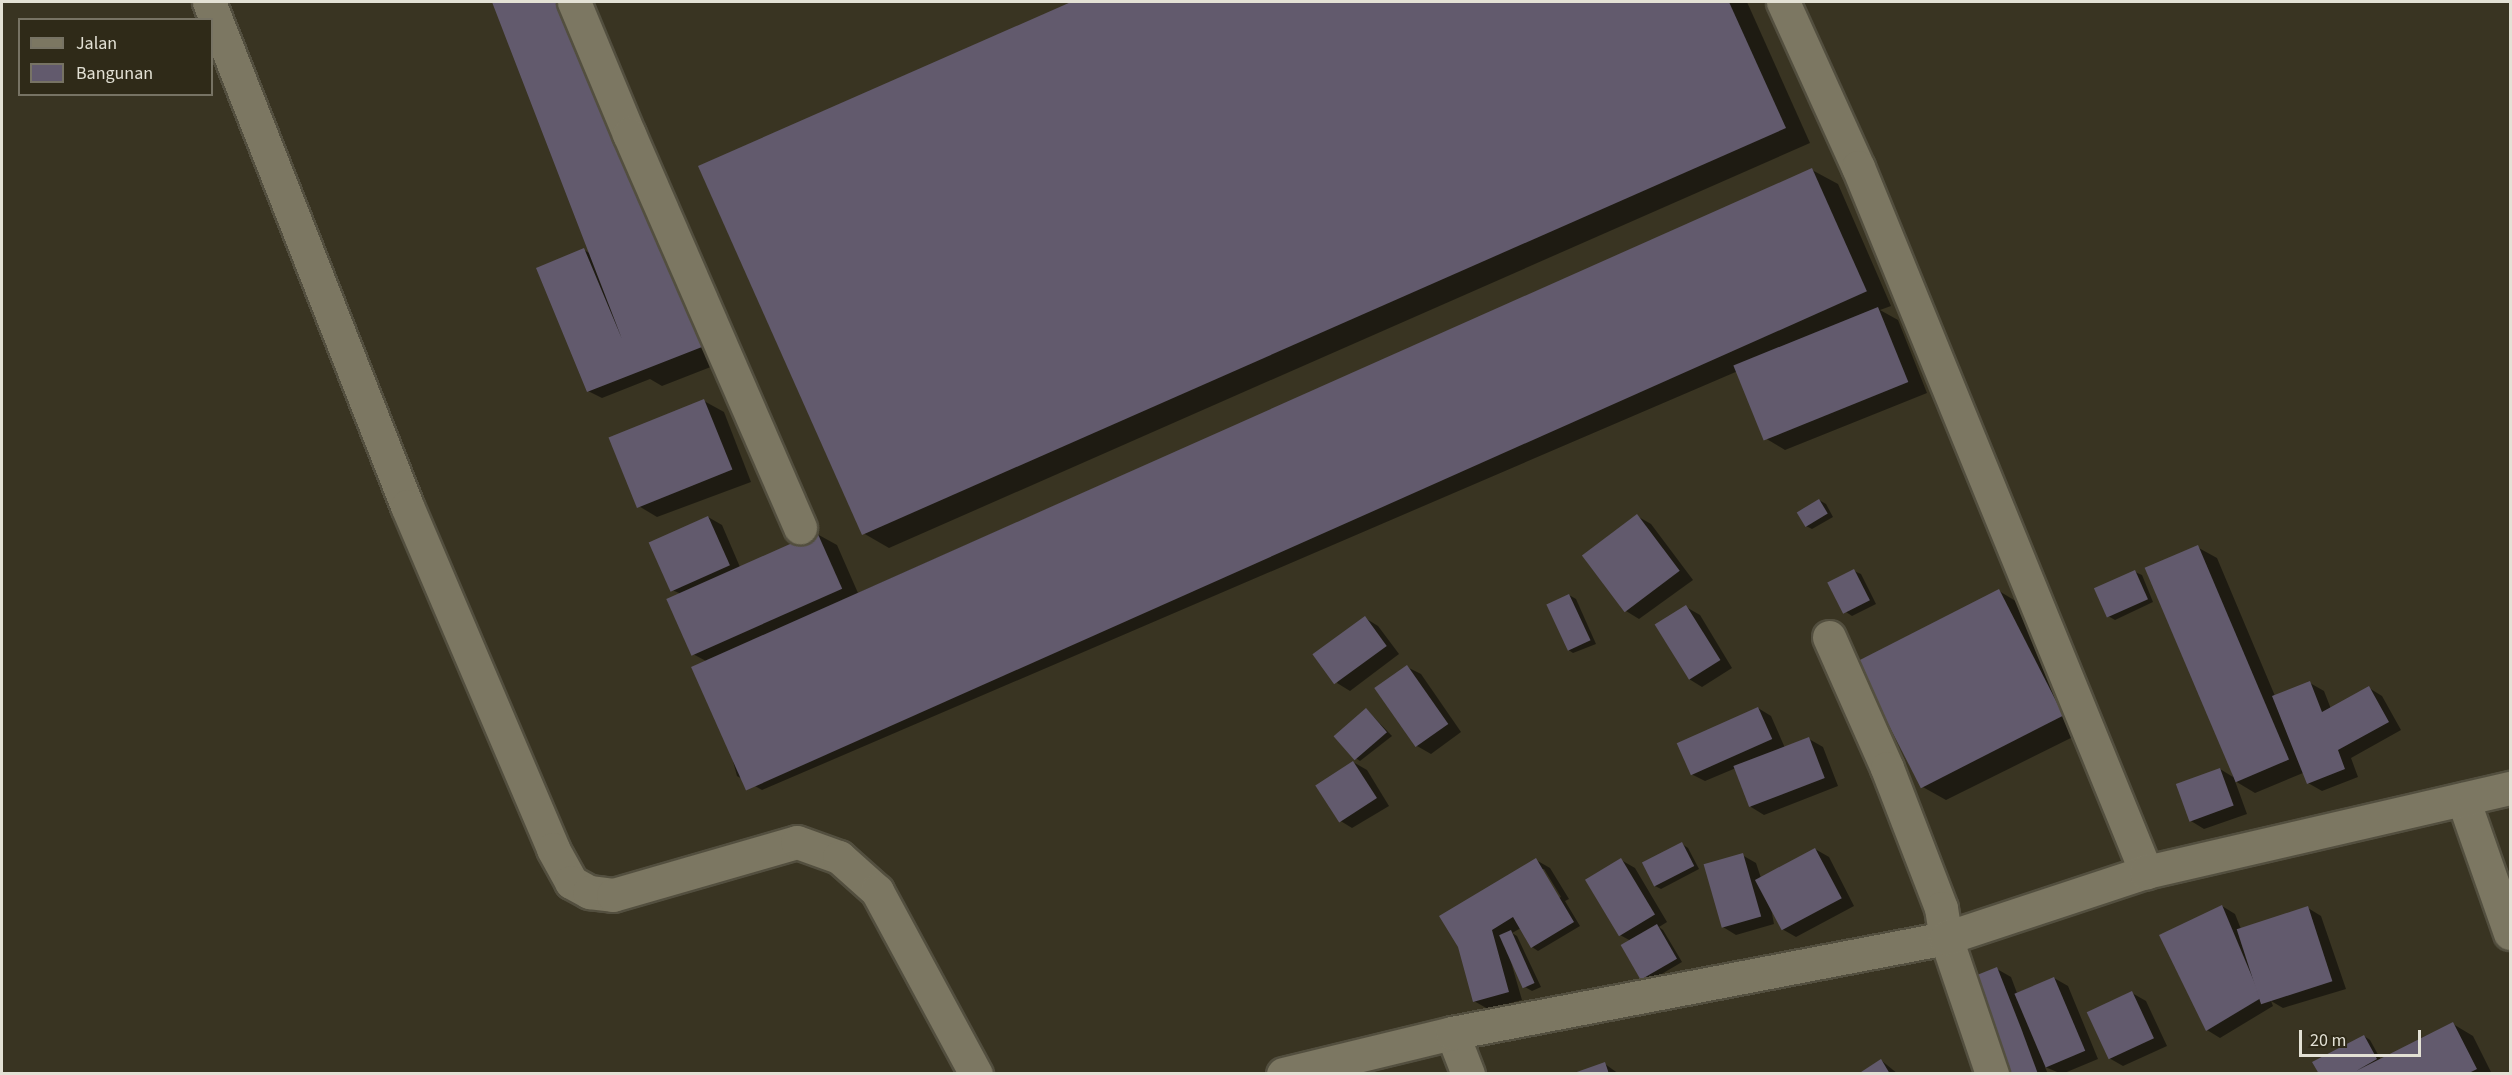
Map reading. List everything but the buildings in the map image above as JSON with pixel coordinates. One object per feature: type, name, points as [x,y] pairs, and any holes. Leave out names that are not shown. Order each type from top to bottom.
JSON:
[{"type":"street","points":[[209,2],[407,506],[553,849],[571,882],[589,892],[613,895],[797,842],[839,857],[877,891],[976,1074]]},
{"type":"street","points":[[574,2],[800,527]]},
{"type":"street","points":[[1783,2],[1858,167],[2146,872]]},
{"type":"street","points":[[1829,637],[1891,779],[1941,908],[1946,938],[1992,1074]]},
{"type":"street","points":[[1283,1074],[1452,1033],[1946,938],[2146,872],[2511,788]]},
{"type":"street","points":[[2463,799],[2511,933]]},
{"type":"street","points":[[1452,1033],[1468,1074]]}]
